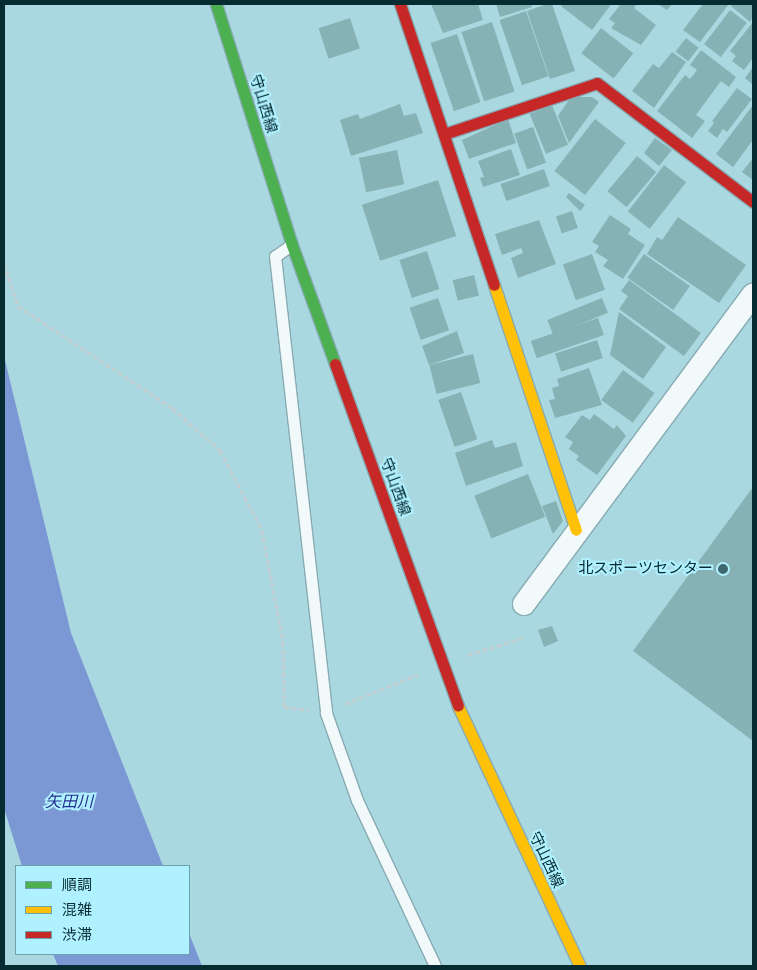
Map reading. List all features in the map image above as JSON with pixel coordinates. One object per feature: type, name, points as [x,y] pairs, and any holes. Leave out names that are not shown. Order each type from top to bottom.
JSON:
[{"type":"main road","name":"守山西線","points":[[216,4],[292,245],[460,712],[580,966]]},
{"type":"main road","points":[[400,4],[576,530]]},
{"type":"main road","points":[[444,134],[597,83],[753,202]]},
{"type":"street","points":[[524,604],[576,530],[753,294]]},
{"type":"lane","points":[[292,245],[275,256],[326,713],[357,800],[435,966]]},
{"type":"path","points":[[4,263],[18,306],[172,408],[220,450],[262,530],[283,642],[284,707],[326,713]]},
{"type":"path","points":[[346,704],[443,664],[522,638]]},
{"type":"water","name":"矢田川","points":[[4,356],[71,633],[163,865],[22,865],[4,808]]},
{"type":"water","points":[[190,936],[202,966],[58,966],[53,955],[190,955]]},
{"type":"building","points":[[431,4],[478,4],[483,20],[443,33]]},
{"type":"building","points":[[496,4],[531,4],[532,7],[500,17]]},
{"type":"building","points":[[552,4],[575,71],[550,79],[527,11]]},
{"type":"building","points":[[563,4],[608,4],[610,6],[592,30],[561,6]]},
{"type":"building","points":[[621,4],[637,4],[634,8],[656,25],[641,45],[611,28],[615,23],[609,19]]},
{"type":"building","points":[[658,4],[672,4],[667,10]]},
{"type":"building","points":[[703,4],[729,4],[700,42],[683,30]]},
{"type":"building","points":[[733,4],[753,4],[753,17],[750,22],[731,6]]},
{"type":"building","points":[[730,10],[747,23],[721,57],[704,44]]},
{"type":"building","points":[[526,11],[548,76],[522,85],[500,20]]},
{"type":"building","points":[[350,18],[360,48],[329,59],[319,28]]},
{"type":"building","points":[[492,22],[515,91],[484,101],[462,32]]},
{"type":"building","points":[[753,22],[753,58],[744,70],[732,61],[736,56],[730,51]]},
{"type":"building","points":[[601,28],[633,53],[614,78],[581,53]]},
{"type":"building","points":[[457,34],[480,102],[454,111],[431,43]]},
{"type":"building","points":[[686,38],[699,48],[688,61],[676,51]]},
{"type":"building","points":[[701,50],[736,77],[729,87],[721,81],[696,115],[705,121],[692,138],[657,111],[685,75],[690,79],[697,70],[690,65]]},
{"type":"building","points":[[672,52],[686,62],[654,108],[632,91],[653,64],[659,68]]},
{"type":"building","points":[[753,67],[753,85],[745,78]]},
{"type":"building","points":[[737,88],[752,99],[727,132],[723,129],[717,138],[708,131],[714,123],[712,121]]},
{"type":"building","points":[[571,97],[592,97],[599,102],[569,143],[558,116]]},
{"type":"building","points":[[400,104],[404,116],[416,113],[423,133],[351,156],[340,120],[358,114],[360,119]]},
{"type":"building","points":[[552,105],[568,145],[546,154],[530,114]]},
{"type":"building","points":[[753,105],[753,140],[733,167],[716,154]]},
{"type":"building","points":[[508,119],[516,143],[469,159],[462,140]]},
{"type":"building","points":[[595,119],[626,143],[585,195],[554,171]]},
{"type":"building","points":[[533,127],[546,163],[527,170],[514,134]]},
{"type":"building","points":[[655,138],[672,150],[659,166],[644,153]]},
{"type":"building","points":[[511,149],[520,175],[483,187],[480,178],[484,177],[478,161]]},
{"type":"building","points":[[397,150],[404,184],[366,192],[359,158]]},
{"type":"building","points":[[637,156],[656,172],[627,207],[607,191]]},
{"type":"building","points":[[753,158],[753,180],[742,172]]},
{"type":"building","points":[[664,165],[686,182],[650,229],[628,211]]},
{"type":"building","points":[[544,169],[550,186],[506,201],[501,184]]},
{"type":"building","points":[[438,180],[456,236],[380,261],[362,205]]},
{"type":"building","points":[[569,193],[585,205],[580,211],[566,197]]},
{"type":"building","points":[[572,211],[578,228],[562,234],[556,217]]},
{"type":"building","points":[[610,215],[631,229],[628,234],[645,245],[623,279],[603,266],[608,260],[595,252],[599,246],[592,242]]},
{"type":"building","points":[[678,217],[746,265],[719,303],[647,254],[657,237],[662,240]]},
{"type":"building","points":[[539,220],[556,264],[518,278],[511,258],[523,253],[521,248],[502,255],[495,234]]},
{"type":"building","points":[[427,251],[439,289],[412,298],[399,260]]},
{"type":"building","points":[[592,254],[605,290],[576,300],[563,265]]},
{"type":"building","points":[[644,254],[690,286],[673,310],[627,278]]},
{"type":"building","points":[[474,275],[479,295],[458,301],[453,280]]},
{"type":"building","points":[[629,280],[701,333],[684,356],[619,309],[628,296],[621,291]]},
{"type":"building","points":[[438,298],[449,330],[421,340],[410,308]]},
{"type":"building","points":[[602,298],[608,313],[553,335],[547,320]]},
{"type":"building","points":[[619,312],[666,347],[643,379],[610,355]]},
{"type":"building","points":[[598,318],[604,335],[537,358],[531,341]]},
{"type":"building","points":[[457,331],[464,353],[429,365],[422,346]]},
{"type":"building","points":[[597,340],[603,358],[561,372],[555,354]]},
{"type":"building","points":[[473,354],[480,383],[437,394],[429,365]]},
{"type":"building","points":[[589,368],[602,405],[555,418],[549,400],[555,399],[552,388],[559,386],[557,379]]},
{"type":"building","points":[[623,370],[655,393],[633,423],[601,400]]},
{"type":"building","points":[[461,392],[477,439],[455,447],[438,400]]},
{"type":"building","points":[[594,414],[614,429],[617,425],[626,436],[597,475],[576,460],[579,456],[569,449],[573,442],[565,437],[582,415],[590,420]]},
{"type":"building","points":[[492,440],[495,448],[516,442],[523,466],[466,486],[455,453]]},
{"type":"building","points":[[528,474],[545,517],[491,538],[474,496]]},
{"type":"building","name":"北スポーツセンター","points":[[753,487],[753,741],[633,651]]},
{"type":"building","points":[[556,501],[563,521],[553,534],[542,506]]},
{"type":"building","points":[[552,626],[558,641],[544,647],[538,630]]},
{"type":"traffic: fast","points":[[216,4],[292,245],[335,364]]},
{"type":"traffic: slow","points":[[494,285],[576,530]]},
{"type":"traffic: slow","points":[[458,706],[580,966]]},
{"type":"traffic: jam","points":[[400,4],[494,285]]},
{"type":"traffic: jam","points":[[444,134],[597,83],[753,202]]},
{"type":"traffic: jam","points":[[335,364],[458,706]]},
{"type":"place","name":"北スポーツセンター","points":[[723,569]]}]
